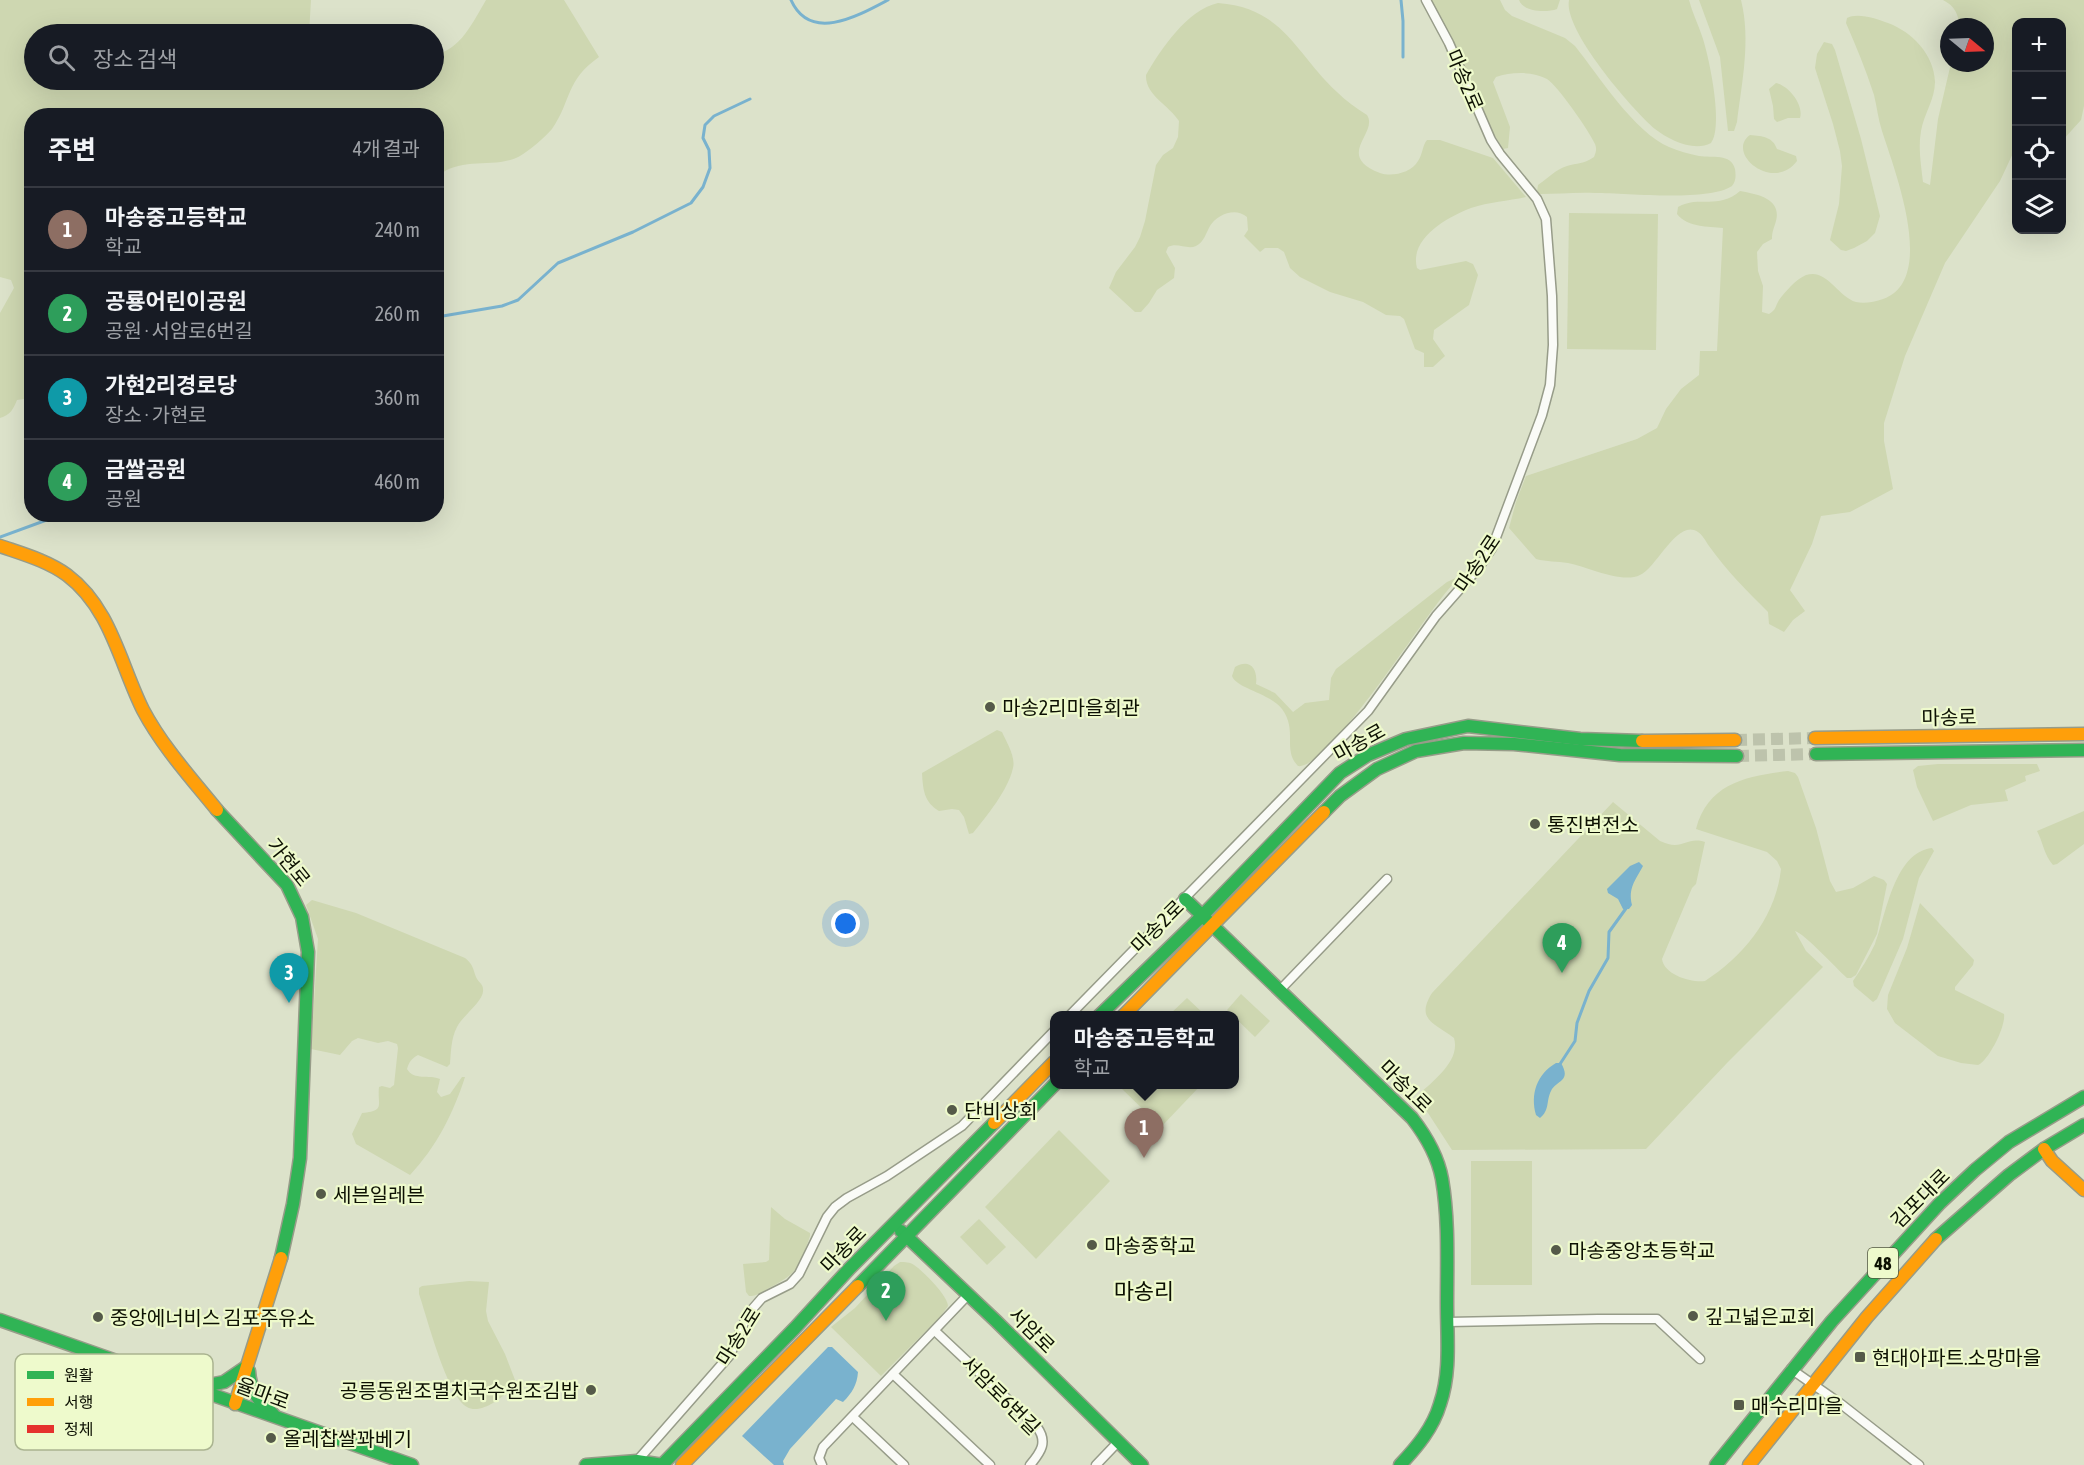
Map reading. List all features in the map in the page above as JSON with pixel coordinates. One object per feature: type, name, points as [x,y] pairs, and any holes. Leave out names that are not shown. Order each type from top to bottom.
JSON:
[{"type":"street","name":"마송2로","points":[[1074,1011],[1368,711],[1436,616],[1480,566],[1492,548],[1542,415],[1550,385],[1553,345],[1546,219],[1537,199],[1491,140],[1449,43],[1426,0]]},
{"type":"street","name":"가현로","points":[[0,546],[41,560],[68,575],[90,597],[105,621],[140,704],[155,728],[200,789],[287,885],[297,902],[305,924],[308,952],[300,1158],[280,1263],[235,1404]]},
{"type":"street","name":"마송로","points":[[1104,1011],[1202,916],[1340,773],[1368,755],[1406,739],[1468,726],[1580,739],[1735,740]]},
{"type":"street","name":"마송로","points":[[1815,738],[2084,734]]},
{"type":"street","name":"마송로","points":[[1128,1011],[1340,796],[1377,769],[1416,751],[1464,742],[1514,744],[1620,755],[1737,756]]},
{"type":"street","name":"마송로","points":[[1816,754],[2084,750]]},
{"type":"street","points":[[1279,991],[1387,879]]},
{"type":"street","name":"마송1로","points":[[1185,899],[1412,1118],[1423,1132],[1434,1153],[1442,1178],[1446,1213],[1447,1376],[1432,1426],[1420,1444],[1400,1465]]},
{"type":"street","name":"마송2로","points":[[637,1461],[730,1355],[748,1314],[762,1298],[790,1284],[799,1274],[827,1217],[835,1207],[962,1126],[1050,1035]]},
{"type":"street","name":"마송로","points":[[662,1465],[893,1224],[1050,1066]]},
{"type":"street","name":"마송로","points":[[682,1465],[1050,1089]]},
{"type":"street","name":"김포대로","points":[[1716,1465],[1849,1299],[1968,1177],[2023,1132],[2084,1097]]},
{"type":"street","name":"김포대로","points":[[1749,1465],[1812,1384],[1941,1234],[2009,1175],[2044,1149],[2084,1125]]},
{"type":"street","points":[[2044,1149],[2052,1161],[2084,1190]]},
{"type":"street","name":"서암로","points":[[893,1224],[996,1321],[1142,1465]]},
{"type":"street","points":[[822,1465],[819,1458],[823,1447],[967,1296]]},
{"type":"street","points":[[1448,1322],[1598,1318],[1658,1319],[1700,1359]]},
{"type":"street","name":"율마로","points":[[0,1320],[95,1354]]},
{"type":"street","name":"서암로6번길","points":[[935,1331],[1043,1435],[1044,1444],[1039,1455],[1030,1465]]},
{"type":"street","points":[[213,1385],[221,1384],[237,1376],[249,1364]]},
{"type":"street","points":[[249,1364],[249,1382],[253,1393],[265,1408],[281,1420]]},
{"type":"street","points":[[1791,1369],[1918,1465]]},
{"type":"street","points":[[893,1374],[990,1465]]},
{"type":"street","name":"율마로","points":[[213,1396],[412,1465]]},
{"type":"street","points":[[853,1417],[904,1465]]},
{"type":"street","points":[[1096,1465],[1118,1442]]},
{"type":"street","points":[[586,1465],[637,1461],[662,1465]]},
{"type":"green space","points":[[0,0],[311,0],[310,24],[24,24],[24,90],[444,90],[444,52],[465,34],[486,0],[564,0],[599,57],[580,74],[574,83],[552,129],[528,151],[510,160],[467,164],[444,172],[444,108],[24,108],[24,399],[17,400],[11,412],[0,418],[0,313],[14,288],[11,280],[0,277]]},
{"type":"green space","points":[[1431,0],[1500,0],[1505,10],[1512,16],[1565,38],[1575,46],[1630,116],[1656,140],[1676,150],[1730,160],[1735,169],[1732,186],[1721,191],[1687,195],[1540,194],[1537,192],[1538,185],[1555,172],[1594,157],[1596,147],[1592,138],[1565,99],[1547,79],[1522,73],[1508,74],[1496,77],[1493,82],[1510,127],[1508,148],[1503,149],[1491,129],[1461,58]]},
{"type":"green space","points":[[1519,0],[1560,0],[1557,9],[1541,11],[1525,7]]},
{"type":"green space","points":[[1569,0],[1689,0],[1705,46],[1714,91],[1716,122],[1715,135],[1711,143],[1697,146],[1682,144],[1661,133],[1644,119],[1616,87],[1588,49],[1570,13]]},
{"type":"green space","points":[[1699,0],[1741,0],[1745,30],[1745,61],[1734,131],[1728,131],[1720,57]]},
{"type":"green space","points":[[1943,0],[2084,0],[2084,106],[2081,120],[2066,137],[2066,18],[2012,18],[2012,155],[2000,181],[1945,263],[1905,356],[1884,423],[1884,441],[1893,489],[1850,512],[1821,516],[1812,544],[1790,590],[1805,611],[1793,620],[1784,632],[1769,624],[1768,612],[1730,572],[1701,534],[1694,530],[1687,530],[1680,534],[1646,571],[1633,577],[1615,576],[1568,563],[1536,559],[1509,528],[1526,476],[1637,439],[1657,428],[1666,409],[1681,389],[1699,375],[1700,351],[1717,351],[1723,228],[1699,226],[1687,222],[1677,214],[1678,207],[1693,202],[1724,200],[1740,191],[1766,198],[1775,207],[1777,213],[1772,239],[1763,244],[1757,252],[1758,271],[1763,286],[1762,312],[1771,313],[1779,300],[1798,279],[1806,275],[1820,275],[1849,299],[1859,303],[1883,299],[1899,288],[1908,270],[1910,248],[1908,222],[1874,95],[1846,23],[1847,18],[1851,16],[1862,16],[1897,27],[1920,45],[1931,62],[1935,88],[1922,125],[1920,144],[1923,182],[1930,185],[1938,119],[1949,72],[1994,72],[1994,18],[1958,18],[1951,5]]},
{"type":"green space","points":[[1218,3],[1240,7],[1274,23],[1337,92],[1367,115],[1368,129],[1359,151],[1360,159],[1367,166],[1380,173],[1401,173],[1415,165],[1427,140],[1440,140],[1493,158],[1526,197],[1485,204],[1462,212],[1432,230],[1419,247],[1416,257],[1417,268],[1420,270],[1466,261],[1473,264],[1478,275],[1469,305],[1434,330],[1433,339],[1445,356],[1433,367],[1424,367],[1424,353],[1415,349],[1404,319],[1400,316],[1386,315],[1363,302],[1330,292],[1300,277],[1290,268],[1284,252],[1278,248],[1265,248],[1260,252],[1244,236],[1248,230],[1247,217],[1238,212],[1227,213],[1217,218],[1203,240],[1196,246],[1168,247],[1166,252],[1175,268],[1174,278],[1157,290],[1141,312],[1135,312],[1109,288],[1116,272],[1140,237],[1156,165],[1163,155],[1173,148],[1178,137],[1179,121],[1153,94],[1146,75],[1167,43],[1186,22],[1207,7]]},
{"type":"green space","points":[[1824,42],[1832,44],[1835,50],[1861,139],[1880,216],[1875,233],[1867,241],[1846,251],[1841,250],[1830,240],[1839,204],[1842,166],[1833,124],[1815,68],[1817,54]]},
{"type":"green space","points":[[1776,83],[1786,88],[1798,102],[1800,118],[1788,118],[1777,122],[1774,119],[1769,89]]},
{"type":"green space","points":[[1750,135],[1770,140],[1777,149],[1796,156],[1797,161],[1787,170],[1776,173],[1765,172],[1755,167],[1743,151],[1744,143]]},
{"type":"green space","points":[[1569,213],[1658,214],[1656,350],[1567,349]]},
{"type":"green space","points":[[1460,576],[1438,602],[1347,726],[1310,762],[1298,766],[1291,753],[1289,725],[1282,709],[1269,698],[1246,688],[1235,680],[1232,676],[1235,667],[1245,664],[1252,666],[1256,674],[1256,684],[1275,693],[1293,712],[1305,703],[1329,700],[1331,678],[1336,669],[1447,582]]},
{"type":"green space","points":[[997,730],[1002,732],[1010,749],[1013,768],[1007,785],[996,802],[973,833],[969,834],[964,817],[959,810],[939,811],[930,804],[924,790],[922,773]]},
{"type":"green space","points":[[2037,764],[2040,771],[2025,776],[2026,781],[2005,790],[2008,801],[1971,805],[1933,821],[1917,787],[1913,770],[1918,766]]},
{"type":"green space","points":[[1788,771],[1795,773],[1798,777],[1816,828],[1830,881],[1836,892],[1853,888],[1874,876],[1884,880],[1887,884],[1877,934],[1856,975],[1847,978],[1800,933],[1795,931],[1806,951],[1823,967],[1727,1063],[1646,1149],[1452,1150],[1428,1113],[1415,1098],[1443,1071],[1455,1047],[1454,1038],[1434,1024],[1426,1015],[1427,1002],[1432,993],[1613,802],[1660,841],[1674,845],[1693,841],[1705,842],[1696,884],[1692,888],[1662,959],[1664,965],[1673,974],[1693,981],[1705,981],[1733,960],[1756,933],[1772,903],[1781,869],[1777,861],[1767,852],[1696,829],[1710,801],[1731,785],[1744,779]]},
{"type":"green space","points":[[2084,811],[2084,844],[2053,865],[2037,831]]},
{"type":"green space","points":[[1932,848],[1934,851],[1919,878],[1903,939],[1877,999],[1873,1002],[1854,986],[1853,981],[1875,944],[1893,887],[1900,873],[1919,852]]},
{"type":"green space","points":[[312,900],[356,913],[465,958],[483,987],[483,993],[477,1003],[455,1031],[450,1064],[447,1067],[418,1055],[412,1059],[407,1069],[414,1075],[440,1079],[437,1092],[441,1097],[450,1094],[462,1077],[465,1077],[443,1129],[428,1153],[410,1175],[356,1144],[352,1134],[362,1113],[374,1111],[379,1106],[379,1087],[390,1088],[394,1085],[397,1044],[388,1041],[378,1043],[358,1038],[352,1041],[340,1055],[311,1049],[318,939],[306,905]]},
{"type":"green space","points":[[1920,903],[1974,960],[1973,965],[1955,990],[2004,1014],[1996,1042],[1987,1057],[1978,1065],[1938,1056],[1895,1023],[1887,1009],[1888,995],[1907,948]]},
{"type":"green space","points":[[1241,994],[1270,1021],[1255,1037],[1239,1022],[1239,1011],[1227,1010]]},
{"type":"green space","points":[[1187,998],[1201,1011],[1173,1011]]},
{"type":"green space","points":[[1122,1089],[1197,1089],[1161,1127]]},
{"type":"green space","points":[[1059,1130],[1110,1181],[1036,1259],[985,1207]]},
{"type":"green space","points":[[1471,1161],[1532,1161],[1532,1285],[1471,1285]]},
{"type":"green space","points":[[771,1207],[785,1219],[810,1233],[810,1236],[801,1261],[788,1277],[760,1293],[749,1296],[746,1292],[743,1264],[769,1260]]},
{"type":"green space","points":[[979,1219],[1006,1247],[987,1265],[960,1237]]},
{"type":"green space","points":[[900,1262],[911,1263],[923,1273],[940,1290],[948,1306],[940,1317],[881,1376],[831,1327],[855,1308]]},
{"type":"green space","points":[[469,1281],[489,1282],[486,1311],[488,1321],[515,1380],[503,1396],[490,1405],[477,1409],[467,1407],[452,1388],[438,1355],[419,1294],[419,1288],[422,1286]]},
{"type":"water","points":[[1639,862],[1643,866],[1632,889],[1632,905],[1629,909],[1623,909],[1618,899],[1608,893],[1607,889],[1630,866]]},
{"type":"water","points":[[1556,1063],[1561,1063],[1565,1074],[1562,1080],[1553,1087],[1547,1109],[1540,1118],[1536,1115],[1534,1107],[1537,1085],[1544,1073]]},
{"type":"water","points":[[828,1347],[832,1347],[858,1372],[855,1385],[843,1402],[836,1399],[790,1449],[783,1461],[784,1465],[774,1465],[742,1436]]},
{"type":"waterway","points":[[791,0],[799,13],[810,20],[822,23],[849,18],[888,0]]},
{"type":"waterway","points":[[1401,0],[1403,57]]},
{"type":"waterway","points":[[444,316],[502,306],[518,300],[558,263],[633,232],[691,203],[703,187],[710,168],[709,150],[703,138],[705,125],[714,116],[750,99]]},
{"type":"waterway","points":[[0,537],[41,522]]},
{"type":"waterway","points":[[1560,1064],[1575,1041],[1577,1023],[1589,991],[1608,958],[1609,932],[1627,907]]},
{"type":"tunnel","points":[[1735,740],[1815,738]]},
{"type":"tunnel","points":[[1737,756],[1816,754]]},
{"type":"traffic: fast","points":[[1104,1011],[1202,916],[1340,773],[1368,755],[1406,739],[1468,726],[1580,739],[1642,741]]},
{"type":"traffic: fast","points":[[1324,812],[1340,796],[1377,769],[1416,751],[1464,743],[1514,744],[1620,755],[1737,756]]},
{"type":"traffic: fast","points":[[1816,754],[2084,750]]},
{"type":"traffic: fast","points":[[217,810],[287,885],[302,917],[308,952],[300,1158],[281,1258]]},
{"type":"traffic: fast","points":[[1185,899],[1412,1118],[1427,1139],[1438,1163],[1447,1225],[1448,1354],[1446,1380],[1440,1404],[1429,1429],[1400,1465]]},
{"type":"traffic: fast","points":[[858,1286],[1050,1089]]},
{"type":"traffic: fast","points":[[1716,1465],[1832,1321],[1940,1203],[2009,1142],[2084,1097]]},
{"type":"traffic: fast","points":[[662,1465],[850,1268],[994,1123]]},
{"type":"traffic: fast","points":[[1936,1239],[2009,1175],[2044,1149],[2084,1125]]},
{"type":"traffic: fast","points":[[901,1231],[1142,1465]]},
{"type":"traffic: fast","points":[[0,1320],[97,1354]]},
{"type":"traffic: fast","points":[[213,1384],[224,1382],[246,1367]]},
{"type":"traffic: fast","points":[[249,1371],[256,1395],[273,1414]]},
{"type":"traffic: fast","points":[[213,1395],[412,1465]]},
{"type":"traffic: fast","points":[[586,1465],[637,1461],[663,1465]]},
{"type":"traffic: slow","points":[[0,546],[52,566],[82,588],[104,620],[143,710],[177,762],[217,810]]},
{"type":"traffic: slow","points":[[1815,738],[2084,734]]},
{"type":"traffic: slow","points":[[1642,741],[1735,740]]},
{"type":"traffic: slow","points":[[1128,1011],[1324,812]]},
{"type":"traffic: slow","points":[[994,1123],[1050,1066]]},
{"type":"traffic: slow","points":[[2044,1149],[2052,1161],[2084,1190]]},
{"type":"traffic: slow","points":[[1749,1465],[1867,1317],[1936,1239]]},
{"type":"traffic: slow","points":[[235,1404],[281,1258]]},
{"type":"traffic: slow","points":[[682,1465],[858,1286]]},
{"type":"place","name":"마송2리마을회관","points":[[990,707]]},
{"type":"place","name":"통진변전소","points":[[1535,824]]},
{"type":"place","name":"금쌀공원","points":[[1562,973]]},
{"type":"place","name":"가현2리경로당","points":[[289,1003]]},
{"type":"place","name":"단비상회","points":[[952,1110]]},
{"type":"place","name":"마송중고등학교","points":[[1144,1158]]},
{"type":"place","name":"세븐일레븐","points":[[321,1194]]},
{"type":"place","name":"마송중학교","points":[[1092,1245]]},
{"type":"place","name":"마송중앙초등학교","points":[[1556,1250]]},
{"type":"place","name":"깊고넓은교회","points":[[1693,1316]]},
{"type":"place","name":"중앙에너비스 김포주유소","points":[[98,1317]]},
{"type":"place","name":"공룡어린이공원","points":[[886,1321]]},
{"type":"place","name":"현대아파트.소망마을","points":[[1860,1357]]},
{"type":"place","name":"공릉동원조멸치국수원조김밥","points":[[591,1390]]},
{"type":"place","name":"매수리마을","points":[[1739,1405]]},
{"type":"place","name":"올레찹쌀꽈베기","points":[[271,1438]]},
{"type":"district","name":"마송리","points":[[1144,1291]]}]
